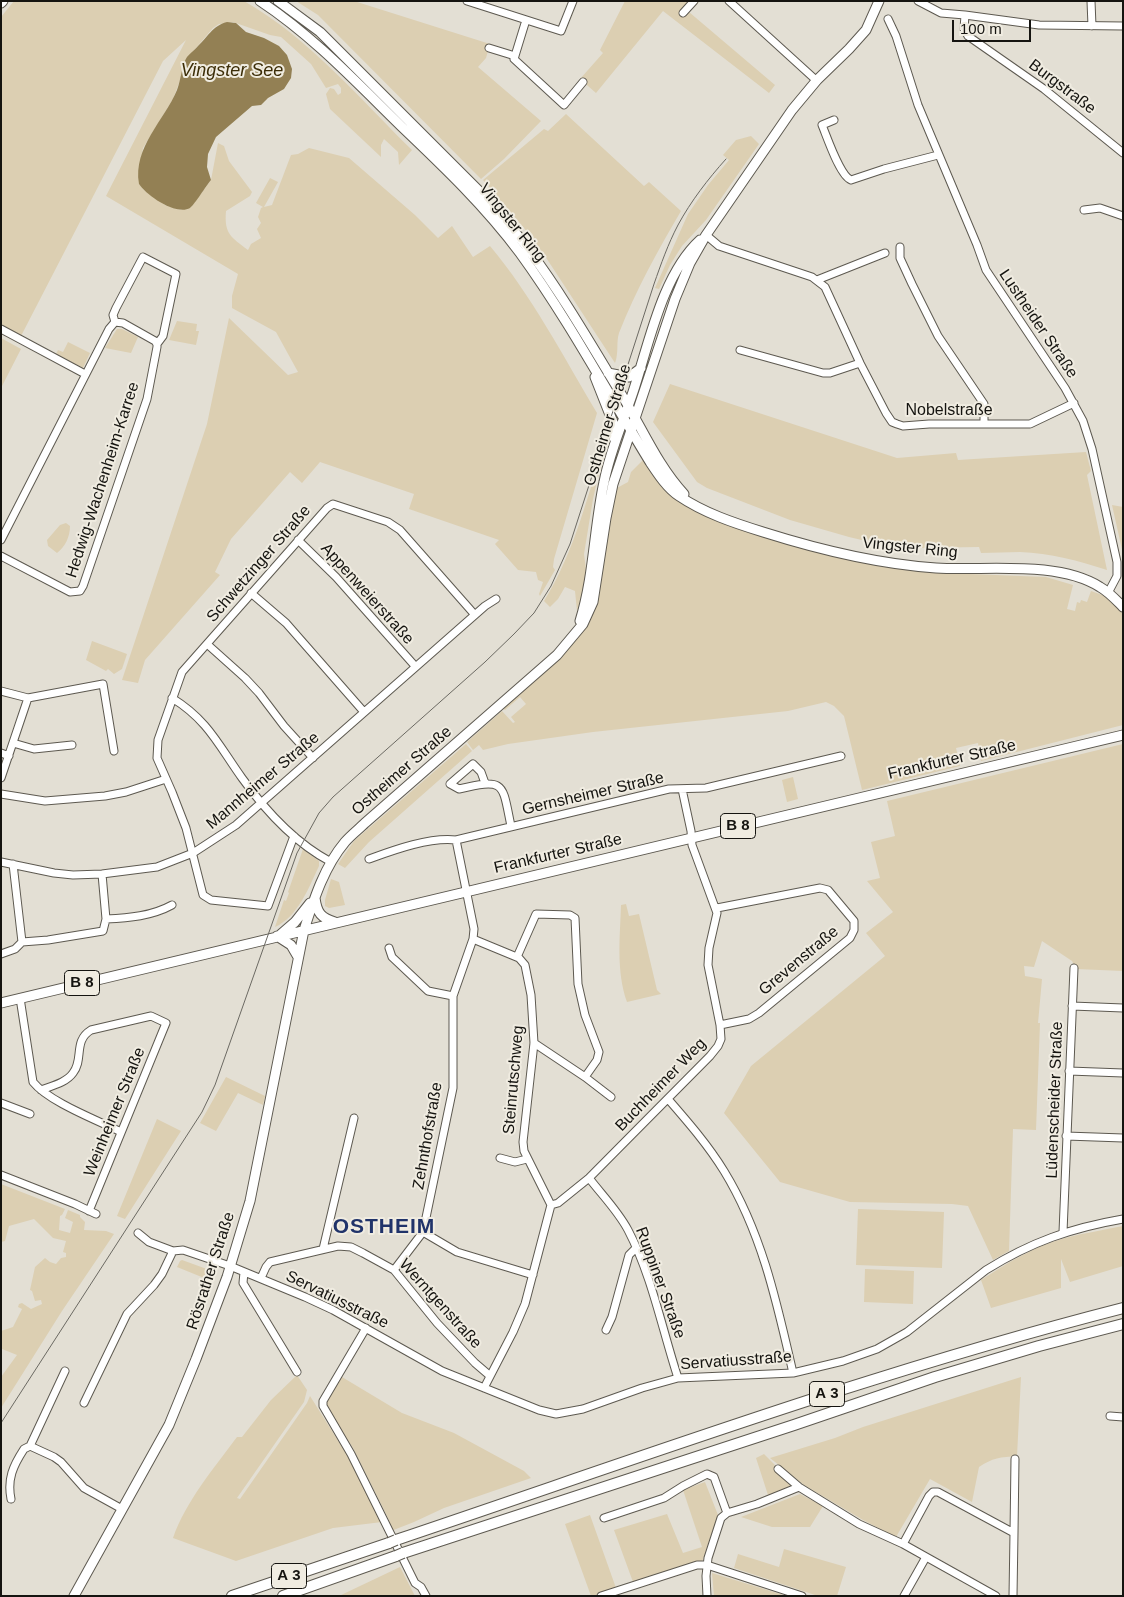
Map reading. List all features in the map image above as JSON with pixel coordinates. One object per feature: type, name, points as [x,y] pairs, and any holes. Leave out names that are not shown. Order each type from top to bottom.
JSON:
[{"type":"highway","name":"A 3","points":[[232,1596],[914,1366],[1035,1330],[1123,1308]]},
{"type":"highway","name":"A 3","points":[[284,1596],[400,1555],[935,1377],[1039,1346],[1123,1324]]},
{"type":"main road","name":"Vingster Ring","points":[[260,1],[313,40],[477,202],[520,253],[547,293],[663,480],[679,496],[723,518],[753,529],[854,557],[936,568],[1023,568],[1055,572],[1094,583],[1123,607]]},
{"type":"main road","name":"Vingster Ring","points":[[278,1],[320,32],[485,198],[534,257],[558,291],[667,472],[693,503]]},
{"type":"main road","name":"Ostheimer Straße","points":[[589,603],[604,482],[664,295],[676,270],[686,262],[706,236],[792,110],[816,81],[862,36],[871,22],[879,1]]},
{"type":"main road","name":"Ostheimer Straße","points":[[304,930],[315,897],[331,862],[346,840],[538,673],[573,638],[589,603],[609,498],[686,262]]},
{"type":"main road","points":[[589,360],[614,425],[614,447]]},
{"type":"main road","points":[[608,373],[629,377],[641,368]]},
{"type":"main road","name":"Frankfurter Straße","points":[[1,1003],[1123,735]]},
{"type":"main road","points":[[315,897],[319,915],[326,920],[335,922]]},
{"type":"main road","name":"B 8","points":[[277,936],[295,922],[315,897]]},
{"type":"main road","name":"Rösrather Straße","points":[[74,1596],[169,1425],[214,1314],[250,1201],[304,930]]},
{"type":"main road","points":[[277,936],[291,945],[298,958]]},
{"type":"street","points":[[468,1],[561,31],[573,1]]},
{"type":"street","points":[[683,13],[694,1]]},
{"type":"street","points":[[729,1],[816,81]]},
{"type":"street","points":[[918,1],[941,13],[965,14],[1039,25],[1123,26]]},
{"type":"street","points":[[1091,1],[1092,26]]},
{"type":"street","name":"Burgstraße","points":[[965,14],[964,29],[968,36],[1044,89],[1123,153]]},
{"type":"street","name":"Lustheider Straße","points":[[888,19],[896,36],[918,105],[990,276],[1074,403],[1082,421],[1092,449],[1117,562],[1117,576],[1108,593]]},
{"type":"street","points":[[526,20],[514,59],[564,105],[583,82]]},
{"type":"street","points":[[489,48],[515,56]]},
{"type":"street","points":[[834,120],[822,125],[842,171],[846,178],[850,180],[938,155]]},
{"type":"street","points":[[1084,210],[1100,208],[1123,216]]},
{"type":"street","points":[[706,236],[719,246],[817,280],[885,253]]},
{"type":"street","points":[[900,247],[900,258],[938,336],[984,404],[984,424]]},
{"type":"street","name":"Hedwig-Wachenheim-Karree","points":[[1,556],[70,592],[76,592],[83,586],[147,399],[156,344],[163,336],[176,274],[143,257],[116,308],[113,315],[115,322]]},
{"type":"street","name":"Nobelstraße","points":[[817,280],[830,295],[860,363],[892,422],[903,426],[916,424],[1030,424],[1074,403]]},
{"type":"street","points":[[1,540],[109,329],[115,322],[123,324],[155,341],[156,344]]},
{"type":"street","points":[[1,329],[85,374]]},
{"type":"street","points":[[740,350],[823,373],[830,373],[860,363]]},
{"type":"street","name":"Schwetzinger Straße","points":[[294,836],[268,906],[206,899],[202,891],[180,810],[156,758],[156,751],[172,698],[182,672],[298,540],[327,508],[333,504],[388,522],[400,530],[475,615]]},
{"type":"street","name":"Appenweierstraße","points":[[298,540],[336,577],[415,666]]},
{"type":"street","points":[[252,593],[286,623],[364,712]]},
{"type":"street","name":"Mannheimer Straße","points":[[1,862],[54,873],[102,874],[157,867],[193,853],[224,834],[262,803],[415,666],[485,606],[496,599]]},
{"type":"street","points":[[207,644],[259,693],[284,726],[313,758]]},
{"type":"street","points":[[1,691],[28,698],[103,684],[114,751]]},
{"type":"street","points":[[1,778],[5,755],[13,743],[28,698]]},
{"type":"street","points":[[172,698],[194,714],[212,734],[243,780],[262,803],[294,836],[331,862]]},
{"type":"street","points":[[13,743],[34,749],[72,745]]},
{"type":"street","name":"Gernsheimer Straße","points":[[369,859],[390,851],[440,839],[456,840],[669,790],[706,788],[842,756]]},
{"type":"street","name":"Gernsheimer Straße","points":[[484,783],[481,772],[473,764],[450,784],[460,789],[484,783],[498,785],[504,791],[511,826]]},
{"type":"street","points":[[1,794],[45,802],[126,792],[166,779]]},
{"type":"street","name":"Gernsheimer Straße","points":[[682,789],[691,838]]},
{"type":"street","name":"Buchheimer Weg","points":[[551,1205],[558,1203],[588,1178],[668,1099],[718,1046],[721,1039],[708,965],[709,948],[717,921],[717,908],[691,838]]},
{"type":"street","points":[[456,840],[467,891]]},
{"type":"street","points":[[13,864],[22,942]]},
{"type":"street","points":[[1,954],[15,949],[22,942],[48,940],[103,931],[106,919],[102,874]]},
{"type":"street","name":"Grevenstraße","points":[[717,908],[820,888],[828,890],[854,921],[854,930],[850,938],[759,1013],[749,1019],[720,1025]]},
{"type":"street","name":"Zehnthofstraße","points":[[394,1270],[423,1232],[452,1088],[453,996],[473,938],[473,920],[467,891]]},
{"type":"street","points":[[106,919],[127,918],[159,912],[172,905]]},
{"type":"street","points":[[473,938],[517,957],[536,914],[570,915],[575,918],[578,984],[585,1015],[599,1052],[597,1060],[585,1077]]},
{"type":"street","points":[[389,948],[392,957],[428,991],[453,996]]},
{"type":"street","name":"Steinrutschweg","points":[[517,957],[524,965],[529,982],[534,1043],[523,1142],[524,1151],[551,1205]]},
{"type":"street","name":"Lüdenscheider Straße","points":[[1063,1232],[1074,968]]},
{"type":"street","points":[[20,998],[33,1082],[40,1090],[52,1098],[121,1132]]},
{"type":"street","points":[[1072,1006],[1123,1008]]},
{"type":"street","name":"Weinheimer Straße","points":[[1,1175],[92,1212],[121,1132],[166,1024],[151,1016],[91,1030],[84,1034],[80,1042],[78,1064],[74,1073],[62,1082],[40,1090]]},
{"type":"street","points":[[534,1043],[611,1097]]},
{"type":"street","points":[[1069,1071],[1123,1073]]},
{"type":"street","points":[[668,1099],[694,1130],[723,1170],[745,1211],[775,1292],[794,1373]]},
{"type":"street","points":[[1,1103],[30,1114]]},
{"type":"street","points":[[323,1249],[354,1118]]},
{"type":"street","points":[[1066,1136],[1123,1138]]},
{"type":"street","points":[[500,1158],[515,1162],[527,1159]]},
{"type":"street","name":"Ruppiner Straße","points":[[588,1178],[619,1216],[636,1248],[678,1378]]},
{"type":"street","points":[[484,1388],[489,1375],[513,1332],[524,1304],[551,1205]]},
{"type":"street","name":"Servatiusstraße","points":[[138,1232],[149,1242],[173,1251],[182,1250],[230,1266],[333,1310],[434,1367],[539,1410],[561,1414],[584,1410],[642,1388],[678,1378],[794,1373],[877,1350],[907,1332],[986,1270],[1024,1249],[1063,1232],[1123,1219]]},
{"type":"street","points":[[423,1232],[457,1252],[533,1275]]},
{"type":"street","name":"Werntgenstraße","points":[[261,1278],[270,1262],[338,1246],[351,1247],[394,1270],[437,1323],[474,1363],[489,1375]]},
{"type":"street","points":[[606,1330],[612,1316],[629,1255],[636,1248]]},
{"type":"street","points":[[84,1403],[127,1314],[154,1285],[162,1274],[173,1251]]},
{"type":"street","points":[[244,1272],[243,1283],[297,1372]]},
{"type":"street","points":[[366,1328],[323,1401],[323,1406],[359,1469],[415,1583],[421,1587],[426,1596]]},
{"type":"street","points":[[11,1499],[8,1486],[11,1475],[24,1449],[30,1446],[66,1371]]},
{"type":"street","points":[[1110,1416],[1123,1417]]},
{"type":"street","points":[[30,1446],[54,1457],[61,1462],[84,1488],[122,1509]]},
{"type":"street","points":[[1013,1596],[1015,1459]]},
{"type":"street","points":[[778,1468],[799,1487],[859,1524],[903,1544],[996,1596]]},
{"type":"street","points":[[604,1518],[664,1498],[708,1474],[714,1478],[726,1513]]},
{"type":"street","points":[[707,1596],[706,1576],[708,1558],[721,1518],[726,1513],[757,1504],[799,1487]]},
{"type":"street","points":[[903,1544],[933,1492],[938,1492],[1014,1533]]},
{"type":"street","points":[[904,1596],[926,1557]]},
{"type":"street","points":[[601,1596],[697,1565],[707,1566],[802,1596]]},
{"type":"shaded area","points":[[14,1],[244,1],[268,16],[312,51],[412,150],[399,165],[398,152],[384,139],[381,145],[381,157],[330,109],[326,94],[330,88],[334,89],[338,95],[341,93],[341,88],[338,84],[326,88],[311,64],[281,37],[233,22],[219,24],[213,28],[184,62],[182,75],[173,99],[143,148],[139,184],[144,190],[165,205],[181,210],[191,207],[211,180],[218,143],[224,146],[229,161],[252,192],[250,196],[226,211],[226,225],[230,234],[248,250],[251,244],[261,238],[257,229],[261,223],[258,217],[263,207],[256,203],[270,178],[278,182],[264,207],[272,205],[291,155],[298,154],[309,148],[349,158],[415,215],[438,238],[452,226],[473,257],[490,246],[520,285],[597,413],[554,559],[553,567],[555,570],[540,596],[543,582],[538,580],[536,572],[518,570],[495,544],[499,540],[409,509],[414,494],[320,462],[302,483],[290,472],[231,539],[215,572],[220,575],[145,660],[138,683],[122,680],[207,424],[229,318],[288,375],[298,372],[276,332],[232,308],[232,296],[238,274],[106,196],[186,40],[163,61],[21,336],[1,325],[1,17]]},
{"type":"shaded area","points":[[296,1],[354,1],[490,44],[486,58],[478,67],[541,121],[504,159],[481,179],[318,15]]},
{"type":"shaded area","points":[[625,1],[700,1],[689,12],[775,85],[769,93],[663,11],[596,93],[580,79],[603,53],[600,50]]},
{"type":"shaded area","points":[[566,114],[644,186],[649,182],[681,211],[648,270],[619,333],[615,363],[543,253],[483,180],[544,129],[548,131]]},
{"type":"shaded area","points":[[751,136],[759,144],[706,220],[682,246],[670,265],[659,289],[655,288],[688,214],[708,185],[729,160],[723,155],[736,140]]},
{"type":"shaded area","points":[[177,321],[197,324],[196,331],[199,331],[196,345],[169,340]]},
{"type":"shaded area","points":[[117,329],[122,329],[138,337],[131,353],[105,348]]},
{"type":"shaded area","points":[[1,338],[21,349],[1,388]]},
{"type":"shaded area","points":[[68,342],[90,353],[83,368],[56,354],[58,350],[63,352]]},
{"type":"shaded area","points":[[670,384],[897,458],[956,453],[958,460],[1086,452],[1091,471],[1087,475],[1107,570],[1042,554],[1020,552],[981,553],[979,547],[918,548],[883,545],[790,520],[707,488],[697,482],[653,422]]},
{"type":"shaded area","points":[[606,439],[608,443],[593,499],[584,554],[586,570],[583,593],[577,611],[575,591],[565,587],[558,599],[550,607],[544,601],[564,563],[587,501]]},
{"type":"shaded area","points":[[644,459],[678,498],[830,555],[878,566],[944,573],[1046,577],[1073,585],[1067,609],[1075,611],[1077,602],[1080,603],[1081,600],[1087,602],[1091,591],[1108,597],[1123,614],[1123,725],[981,761],[978,743],[956,748],[960,766],[862,790],[844,716],[834,706],[826,702],[788,711],[593,732],[508,744],[483,750],[479,745],[473,750],[467,742],[502,711],[513,723],[515,722],[511,717],[526,704],[520,697],[505,710],[502,707],[566,652],[580,633],[615,489],[628,482],[631,472]]},
{"type":"shaded area","points":[[1112,505],[1123,507],[1123,554]]},
{"type":"shaded area","points":[[66,523],[70,526],[68,538],[57,553],[48,546],[47,540],[60,525]]},
{"type":"shaded area","points":[[92,641],[127,654],[122,669],[114,674],[108,669],[106,671],[86,660]]},
{"type":"shaded area","points":[[466,744],[472,751],[369,842],[345,868],[338,864],[354,841]]},
{"type":"shaded area","points":[[1123,744],[1123,971],[1076,969],[1072,961],[1042,941],[1034,967],[1024,966],[1025,976],[1042,979],[1038,1023],[1040,1023],[1036,1130],[1013,1129],[1009,1251],[993,1260],[968,1206],[850,1202],[780,1182],[724,1113],[751,1066],[885,956],[866,933],[893,912],[867,881],[880,878],[871,842],[895,836],[887,801]]},
{"type":"shaded area","points":[[793,777],[798,799],[787,802],[782,780]]},
{"type":"shaded area","points":[[303,849],[319,861],[319,866],[302,901],[290,916],[275,927],[284,900],[286,901],[289,893]]},
{"type":"shaded area","points":[[331,879],[339,882],[345,905],[329,908],[325,906]]},
{"type":"shaded area","points":[[626,904],[629,916],[639,914],[657,990],[661,994],[627,1002],[620,966],[621,905]]},
{"type":"shaded area","points":[[226,1077],[265,1096],[263,1105],[238,1093],[216,1131],[200,1123]]},
{"type":"shaded area","points":[[157,1119],[181,1131],[125,1219],[117,1216]]},
{"type":"shaded area","points":[[1,1184],[65,1209],[60,1216],[59,1230],[70,1233],[73,1222],[65,1218],[68,1210],[80,1215],[85,1222],[84,1230],[106,1231],[114,1234],[62,1311],[1,1408],[1,1377],[17,1355],[2,1349],[1,1331],[13,1327],[22,1309],[18,1307],[19,1304],[22,1303],[31,1309],[42,1304],[41,1300],[35,1301],[30,1290],[35,1267],[45,1258],[56,1264],[61,1258],[66,1257],[66,1253],[63,1252],[66,1241],[53,1238],[34,1219],[9,1226],[5,1241],[1,1242]]},
{"type":"shaded area","points":[[858,1209],[944,1212],[942,1268],[856,1265]]},
{"type":"shaded area","points":[[1123,1226],[1123,1266],[1070,1282],[1061,1259],[1061,1288],[991,1308],[981,1280],[1001,1267],[1032,1250],[1054,1241]]},
{"type":"shaded area","points":[[182,1260],[216,1274],[212,1274],[209,1280],[177,1267]]},
{"type":"shaded area","points":[[865,1269],[914,1271],[913,1304],[864,1302]]},
{"type":"shaded area","points":[[297,1375],[307,1390],[304,1402],[237,1498],[240,1499],[310,1396],[352,1463],[382,1522],[333,1528],[236,1561],[173,1538],[193,1498],[237,1437],[242,1437],[271,1400]]},
{"type":"shaded area","points":[[342,1377],[402,1413],[454,1433],[524,1471],[531,1478],[444,1508],[391,1531],[389,1520],[353,1448],[327,1408],[326,1402]]},
{"type":"shaded area","points":[[1021,1377],[1017,1456],[997,1458],[979,1467],[972,1502],[930,1479],[896,1537],[804,1485],[770,1458],[835,1438],[863,1427]]},
{"type":"shaded area","points":[[764,1454],[775,1465],[774,1467],[795,1486],[768,1495],[756,1458]]},
{"type":"shaded area","points":[[705,1482],[718,1515],[702,1562],[633,1582],[614,1530],[667,1514],[683,1553],[702,1547],[683,1490]]},
{"type":"shaded area","points":[[800,1494],[823,1506],[810,1527],[772,1527],[741,1517]]},
{"type":"shaded area","points":[[590,1515],[616,1588],[593,1596],[591,1596],[565,1524]]},
{"type":"shaded area","points":[[784,1549],[846,1567],[837,1596],[818,1596],[734,1568],[738,1554],[779,1567]]},
{"type":"shaded area","points":[[400,1567],[415,1596],[339,1596]]},
{"type":"shaded area","points":[[712,1573],[787,1596],[714,1596]]},
{"type":"water","name":"Vingster See","points":[[227,22],[236,23],[246,32],[264,38],[279,46],[287,55],[292,69],[291,78],[284,89],[268,98],[261,105],[252,106],[216,137],[208,154],[207,167],[211,180],[195,203],[190,208],[184,210],[170,207],[148,194],[139,184],[138,171],[141,158],[145,146],[177,90],[187,57],[214,29]]},
{"type":"tram line","points":[[1,1423],[202,1112],[215,1085],[297,853],[319,813],[333,797],[514,634],[534,613],[551,586],[570,544],[654,284],[668,247],[688,207],[726,159]]},
{"type":"district","name":"OSTHEIM","points":[[384,1227]]}]
